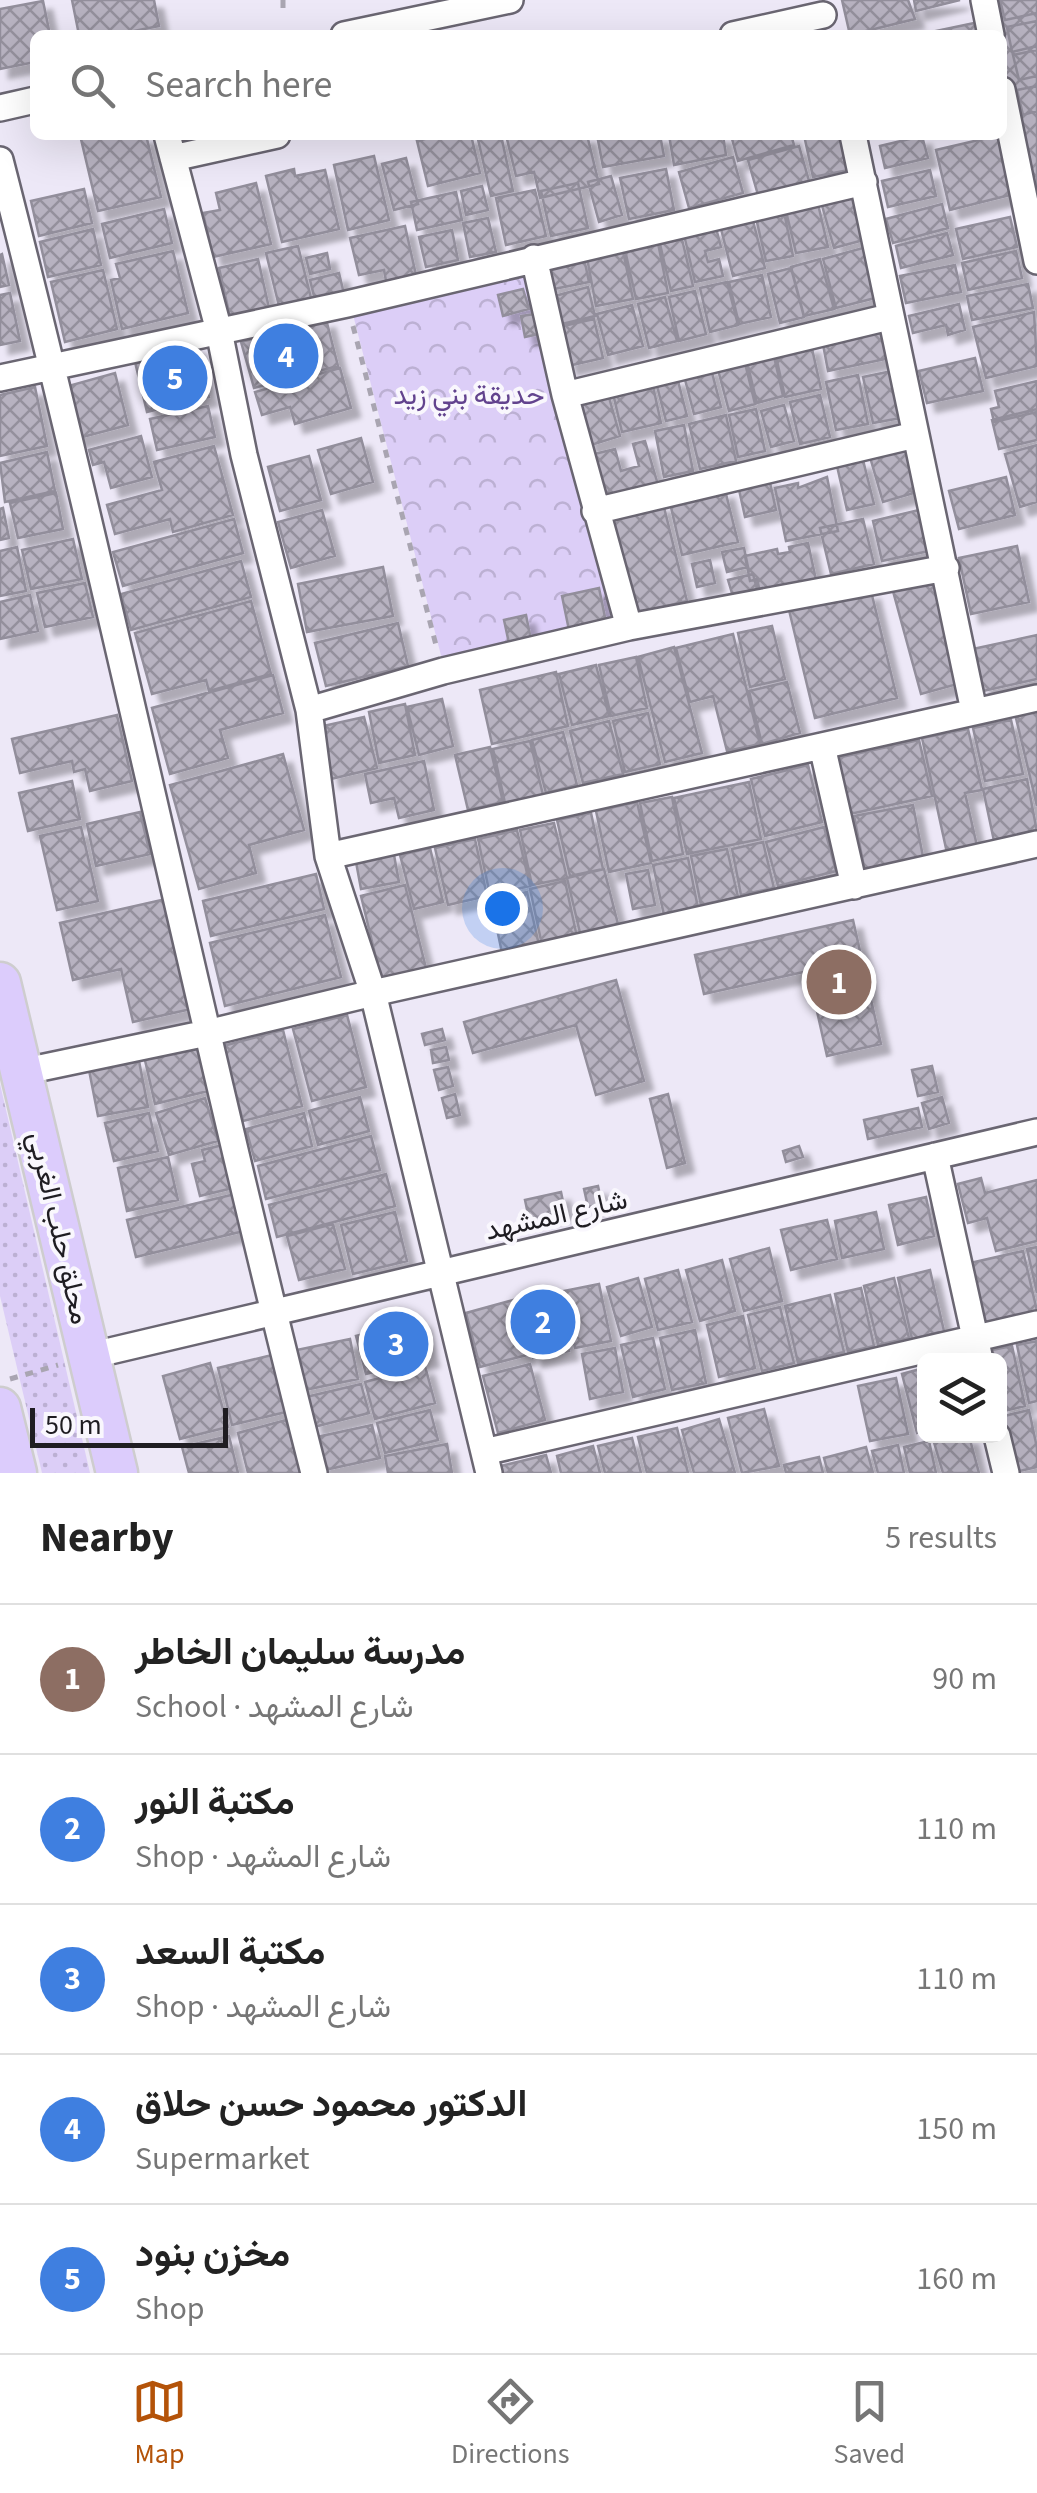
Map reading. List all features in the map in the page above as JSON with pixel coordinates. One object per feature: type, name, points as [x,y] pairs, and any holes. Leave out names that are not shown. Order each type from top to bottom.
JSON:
[{"type":"highway","name":"محلق حلب الغربي","points":[[0,983],[117,1473]]},
{"type":"highway","points":[[0,1408],[16,1473]]},
{"type":"street","points":[[364,30],[468,4],[510,0]]},
{"type":"street","points":[[984,0],[990,30]]},
{"type":"street","points":[[759,30],[824,17]]},
{"type":"street","points":[[0,108],[30,101]]},
{"type":"street","points":[[1007,115],[1037,262]]},
{"type":"street","points":[[228,140],[170,146],[219,331],[244,455],[309,710],[328,856],[373,993],[486,1463],[978,1350],[1037,1324]]},
{"type":"street","points":[[853,140],[974,711]]},
{"type":"street","points":[[0,160],[53,366],[273,1313],[314,1473]]},
{"type":"street","points":[[0,378],[347,304],[864,182]]},
{"type":"street","points":[[534,258],[565,395],[628,627]]},
{"type":"street","points":[[565,395],[889,317]]},
{"type":"street","points":[[595,512],[915,436]]},
{"type":"street","points":[[309,710],[443,671],[628,627],[946,568]]},
{"type":"street","points":[[328,856],[1037,698]]},
{"type":"street","points":[[822,746],[854,886]]},
{"type":"street","points":[[21,1072],[1037,844]]},
{"type":"street","name":"شارع المشهد","points":[[89,1356],[1037,1132]]},
{"type":"street","points":[[935,1156],[978,1350]]},
{"type":"street","points":[[999,1443],[1006,1473]]},
{"type":"path","points":[[347,304],[443,671]]},
{"type":"path","points":[[0,1382],[89,1356]]},
{"type":"green space","name":"حديقة بني زيد","points":[[531,263],[626,624],[444,667],[351,307]]},
{"type":"green space","points":[[0,1084],[90,1473],[42,1473],[0,1296]]},
{"type":"building","points":[[72,0],[154,0],[159,26],[139,30],[78,30]]},
{"type":"building","points":[[842,0],[908,0],[915,19],[870,30],[849,30]]},
{"type":"building","points":[[914,0],[960,0],[916,11]]},
{"type":"building","points":[[986,0],[1037,0],[1037,229],[1007,95],[1007,30],[1000,30]]},
{"type":"building","points":[[1000,0],[1037,0],[1037,13],[1005,20]]},
{"type":"building","points":[[43,1],[49,30],[30,30],[30,63],[0,69],[0,9]]},
{"type":"building","points":[[1037,21],[1037,46],[1012,52],[1007,27]]},
{"type":"building","points":[[979,22],[981,30],[941,30]]},
{"type":"building","points":[[1037,50],[1037,76],[1019,80],[1013,55]]},
{"type":"building","points":[[1037,86],[1037,111],[1023,115],[1017,90]]},
{"type":"building","points":[[81,140],[147,140],[161,197],[98,211]]},
{"type":"building","points":[[472,140],[480,173],[428,186],[417,141]]},
{"type":"building","points":[[478,140],[502,140],[513,191],[491,196]]},
{"type":"building","points":[[507,140],[588,140],[599,184],[540,198],[534,172],[516,176]]},
{"type":"building","points":[[598,140],[661,140],[664,156],[603,167]]},
{"type":"building","points":[[670,140],[724,140],[726,155],[674,165]]},
{"type":"building","points":[[732,140],[792,140],[794,145],[738,161]]},
{"type":"building","points":[[805,140],[848,140],[854,169],[813,177]]},
{"type":"building","points":[[923,140],[928,158],[885,168],[880,146]]},
{"type":"building","points":[[979,140],[1001,140],[1014,194],[950,210],[936,150]]},
{"type":"building","points":[[799,146],[809,181],[758,195],[748,160]]},
{"type":"building","points":[[374,156],[389,220],[348,230],[334,165]]},
{"type":"building","points":[[733,157],[743,193],[689,208],[679,172]]},
{"type":"building","points":[[406,158],[418,204],[394,210],[382,164]]},
{"type":"building","points":[[294,169],[295,176],[325,170],[339,229],[282,242],[266,176]]},
{"type":"building","points":[[666,169],[674,210],[629,219],[620,178]]},
{"type":"building","points":[[930,170],[936,196],[888,207],[882,181]]},
{"type":"building","points":[[611,176],[622,215],[599,222],[588,182]]},
{"type":"building","points":[[256,183],[271,244],[213,257],[203,213],[220,210],[216,193]]},
{"type":"building","points":[[578,183],[588,228],[551,236],[541,191]]},
{"type":"building","points":[[482,186],[488,210],[466,215],[461,191]]},
{"type":"building","points":[[84,189],[92,223],[39,236],[31,201]]},
{"type":"building","points":[[535,190],[546,236],[506,245],[496,198]]},
{"type":"building","points":[[456,192],[462,220],[417,230],[411,202]]},
{"type":"building","points":[[859,192],[871,238],[834,248],[821,202]]},
{"type":"building","points":[[818,204],[828,247],[796,253],[786,211]]},
{"type":"building","points":[[942,204],[948,228],[893,243],[886,219]]},
{"type":"building","points":[[164,209],[172,243],[110,258],[102,224]]},
{"type":"building","points":[[784,212],[793,256],[766,261],[756,218]]},
{"type":"building","points":[[752,217],[765,268],[733,276],[720,225]]},
{"type":"building","points":[[1010,217],[1017,247],[963,259],[956,229]]},
{"type":"building","points":[[488,218],[496,252],[470,257],[463,223]]},
{"type":"building","points":[[405,226],[416,275],[386,281],[384,270],[359,275],[350,238]]},
{"type":"building","points":[[716,228],[721,247],[705,251],[708,262],[719,259],[723,276],[695,282],[684,235]]},
{"type":"building","points":[[93,229],[101,265],[48,277],[40,242]]},
{"type":"building","points":[[452,230],[458,260],[426,267],[419,237]]},
{"type":"building","points":[[947,233],[953,255],[901,268],[896,246]]},
{"type":"building","points":[[682,239],[693,286],[671,291],[660,244]]},
{"type":"building","points":[[658,243],[668,293],[636,299],[625,250]]},
{"type":"building","points":[[298,246],[311,298],[279,306],[266,253]]},
{"type":"building","points":[[870,246],[883,296],[836,308],[823,259]]},
{"type":"building","points":[[173,251],[188,313],[122,329],[111,280],[120,278],[116,264]]},
{"type":"building","points":[[623,251],[633,299],[596,306],[587,258]]},
{"type":"building","points":[[1016,251],[1022,278],[968,290],[962,263]]},
{"type":"building","points":[[327,253],[330,269],[310,274],[306,258]]},
{"type":"building","points":[[0,255],[9,285],[0,287]]},
{"type":"building","points":[[584,258],[589,282],[549,290],[544,266]]},
{"type":"building","points":[[258,259],[269,308],[230,317],[219,268]]},
{"type":"building","points":[[820,259],[834,309],[804,316],[791,267]]},
{"type":"building","points":[[955,265],[961,292],[906,303],[900,276]]},
{"type":"building","points":[[791,268],[804,317],[780,323],[768,274]]},
{"type":"building","points":[[103,270],[117,329],[65,342],[51,282]]},
{"type":"building","points":[[339,273],[344,294],[315,300],[310,280]]},
{"type":"building","points":[[762,275],[771,317],[739,324],[729,282]]},
{"type":"building","points":[[727,282],[738,325],[710,332],[700,288]]},
{"type":"building","points":[[1028,284],[1033,308],[972,320],[967,296]]},
{"type":"building","points":[[588,287],[595,316],[562,324],[555,296]]},
{"type":"building","points":[[523,289],[529,309],[503,316],[498,295]]},
{"type":"building","points":[[695,291],[706,334],[679,341],[669,297]]},
{"type":"building","points":[[10,293],[20,341],[0,345],[0,295]]},
{"type":"building","points":[[665,297],[677,341],[649,348],[638,304]]},
{"type":"building","points":[[959,304],[965,330],[948,335],[946,325],[913,333],[909,316]]},
{"type":"building","points":[[632,305],[643,346],[608,355],[597,314]]},
{"type":"building","points":[[1034,312],[1037,366],[986,378],[973,327]]},
{"type":"building","points":[[535,314],[539,334],[525,337],[521,316]]},
{"type":"building","points":[[326,319],[338,366],[254,388],[241,342]]},
{"type":"building","points":[[594,319],[603,358],[568,366],[559,327]]},
{"type":"building","points":[[883,326],[890,358],[828,371],[822,339]]},
{"type":"building","points":[[811,344],[821,389],[785,397],[775,352]]},
{"type":"building","points":[[196,347],[209,397],[147,412],[135,362]]},
{"type":"building","points":[[773,352],[783,396],[757,403],[746,358]]},
{"type":"building","points":[[975,358],[983,391],[927,403],[919,371]]},
{"type":"building","points":[[744,359],[755,404],[729,411],[717,366]]},
{"type":"building","points":[[710,365],[721,407],[694,414],[683,372]]},
{"type":"building","points":[[340,368],[351,408],[295,424],[290,407],[262,415],[255,392]]},
{"type":"building","points":[[892,371],[901,418],[873,423],[863,377]]},
{"type":"building","points":[[115,373],[128,425],[75,439],[61,388]]},
{"type":"building","points":[[858,375],[868,424],[836,430],[826,382]]},
{"type":"building","points":[[651,377],[661,423],[622,432],[611,385]]},
{"type":"building","points":[[677,377],[687,416],[666,421],[656,382]]},
{"type":"building","points":[[1037,381],[1037,412],[994,422],[991,409],[999,407],[995,391]]},
{"type":"building","points":[[35,387],[47,446],[0,456],[0,395]]},
{"type":"building","points":[[606,387],[620,436],[588,446],[573,396]]},
{"type":"building","points":[[820,395],[830,437],[800,444],[790,402]]},
{"type":"building","points":[[784,405],[794,441],[771,447],[761,411]]},
{"type":"building","points":[[208,406],[215,437],[157,450],[150,419]]},
{"type":"building","points":[[756,409],[765,451],[738,457],[729,415]]},
{"type":"building","points":[[1037,409],[1037,440],[999,449],[992,420]]},
{"type":"building","points":[[726,415],[736,461],[700,469],[689,424]]},
{"type":"building","points":[[684,425],[693,471],[664,477],[655,431]]},
{"type":"building","points":[[141,436],[152,477],[111,488],[104,462],[93,465],[89,450]]},
{"type":"building","points":[[361,438],[373,482],[331,494],[318,450]]},
{"type":"building","points":[[645,441],[659,488],[593,504],[582,457],[615,449],[621,471],[639,466],[633,444]]},
{"type":"building","points":[[1037,445],[1037,502],[1020,507],[1005,454]]},
{"type":"building","points":[[214,446],[233,515],[173,532],[170,519],[115,534],[107,505],[162,490],[154,462]]},
{"type":"building","points":[[908,446],[921,491],[883,502],[870,457]]},
{"type":"building","points":[[47,452],[55,491],[5,502],[0,463]]},
{"type":"building","points":[[309,456],[321,500],[280,511],[268,467]]},
{"type":"building","points":[[863,460],[874,504],[847,510],[837,466]]},
{"type":"building","points":[[827,477],[838,531],[786,541],[775,488],[798,483],[798,488]]},
{"type":"building","points":[[1006,477],[1015,515],[959,529],[949,491]]},
{"type":"building","points":[[769,478],[776,510],[745,517],[738,485]]},
{"type":"building","points":[[725,490],[738,542],[682,555],[670,503]]},
{"type":"building","points":[[56,493],[63,529],[18,538],[10,503]]},
{"type":"building","points":[[663,503],[687,601],[626,616],[602,517]]},
{"type":"building","points":[[3,508],[9,538],[0,540],[0,509]]},
{"type":"building","points":[[322,510],[335,556],[291,568],[278,522]]},
{"type":"building","points":[[919,510],[929,551],[882,561],[873,521]]},
{"type":"building","points":[[234,519],[243,553],[123,586],[113,552]]},
{"type":"building","points":[[863,519],[874,564],[831,574],[820,528]]},
{"type":"building","points":[[73,539],[82,579],[31,589],[22,550]]},
{"type":"building","points":[[808,543],[818,589],[762,601],[757,579],[750,581],[745,556],[777,549],[778,554],[790,552],[789,547]]},
{"type":"building","points":[[1017,546],[1029,602],[971,614],[959,558]]},
{"type":"building","points":[[17,547],[26,591],[0,596],[0,551]]},
{"type":"building","points":[[744,548],[748,567],[727,572],[722,552]]},
{"type":"building","points":[[710,560],[715,583],[697,587],[692,564]]},
{"type":"building","points":[[241,561],[251,597],[131,630],[121,594]]},
{"type":"building","points":[[383,567],[393,616],[307,632],[298,584]]},
{"type":"building","points":[[753,574],[758,593],[734,600],[728,580]]},
{"type":"building","points":[[936,579],[965,682],[921,694],[893,591]]},
{"type":"building","points":[[85,583],[93,617],[45,627],[37,593]]},
{"type":"building","points":[[599,588],[607,627],[570,635],[562,596]]},
{"type":"building","points":[[871,591],[897,698],[815,718],[789,610]]},
{"type":"building","points":[[30,595],[38,631],[0,639],[0,602]]},
{"type":"building","points":[[251,601],[271,674],[209,691],[206,680],[152,694],[135,633]]},
{"type":"building","points":[[526,615],[532,645],[510,648],[504,620]]},
{"type":"building","points":[[398,623],[408,666],[326,686],[315,643]]},
{"type":"building","points":[[772,626],[785,679],[750,687],[738,633]]},
{"type":"building","points":[[733,634],[760,744],[727,751],[713,696],[690,702],[676,648]]},
{"type":"building","points":[[1037,635],[1037,679],[983,691],[973,649]]},
{"type":"building","points":[[674,647],[702,753],[665,762],[638,657]]},
{"type":"building","points":[[636,657],[647,708],[611,716],[599,665]]},
{"type":"building","points":[[596,665],[609,716],[572,725],[559,674]]},
{"type":"building","points":[[556,672],[568,726],[492,744],[480,690]]},
{"type":"building","points":[[273,675],[283,713],[220,730],[228,758],[170,774],[152,708]]},
{"type":"building","points":[[787,682],[800,733],[762,744],[749,691]]},
{"type":"building","points":[[442,699],[453,746],[419,755],[407,707]]},
{"type":"building","points":[[405,704],[415,755],[379,763],[369,712]]},
{"type":"building","points":[[1037,709],[1037,806],[1015,714]]},
{"type":"building","points":[[648,713],[660,764],[625,772],[613,721]]},
{"type":"building","points":[[117,715],[132,781],[90,791],[85,769],[74,772],[72,761],[20,773],[12,739]]},
{"type":"building","points":[[364,717],[377,768],[331,779],[319,727]]},
{"type":"building","points":[[1011,720],[1023,774],[985,781],[973,728]]},
{"type":"building","points":[[609,721],[623,774],[583,783],[570,731]]},
{"type":"building","points":[[968,729],[982,790],[965,793],[977,846],[947,853],[922,738]]},
{"type":"building","points":[[563,732],[577,785],[546,793],[532,740]]},
{"type":"building","points":[[919,740],[932,796],[850,814],[837,758]]},
{"type":"building","points":[[530,741],[543,795],[505,803],[493,749]]},
{"type":"building","points":[[490,747],[503,802],[468,810],[455,755]]},
{"type":"building","points":[[283,754],[304,830],[249,845],[256,873],[199,889],[170,785]]},
{"type":"building","points":[[424,761],[434,810],[399,818],[394,798],[371,803],[365,774]]},
{"type":"building","points":[[808,765],[822,822],[765,836],[751,779]]},
{"type":"building","points":[[1027,779],[1037,832],[994,841],[983,789]]},
{"type":"building","points":[[72,781],[80,819],[28,831],[19,793]]},
{"type":"building","points":[[749,782],[761,839],[687,854],[674,798]]},
{"type":"building","points":[[672,797],[683,854],[652,861],[640,803]]},
{"type":"building","points":[[637,802],[651,863],[609,872],[596,811]]},
{"type":"building","points":[[913,805],[924,862],[865,872],[854,816]]},
{"type":"building","points":[[140,812],[150,854],[96,866],[87,824]]},
{"type":"building","points":[[591,813],[603,869],[570,876],[557,820]]},
{"type":"building","points":[[554,823],[567,878],[532,885],[520,830]]},
{"type":"building","points":[[81,827],[98,901],[57,910],[40,836]]},
{"type":"building","points":[[824,827],[836,871],[778,886],[766,842]]},
{"type":"building","points":[[517,830],[530,886],[490,895],[478,839]]},
{"type":"building","points":[[475,839],[487,896],[448,905],[435,848]]},
{"type":"building","points":[[763,842],[774,888],[741,895],[732,849]]},
{"type":"building","points":[[430,848],[443,902],[414,909],[400,855]]},
{"type":"building","points":[[727,849],[738,897],[701,905],[691,856]]},
{"type":"building","points":[[394,855],[399,882],[361,889],[356,862]]},
{"type":"building","points":[[688,858],[698,908],[664,915],[653,865]]},
{"type":"building","points":[[604,869],[619,928],[581,937],[567,878]]},
{"type":"building","points":[[648,870],[655,905],[633,909],[626,874]]},
{"type":"building","points":[[316,874],[324,909],[211,936],[203,901]]},
{"type":"building","points":[[565,881],[577,937],[542,945],[530,889]]},
{"type":"building","points":[[405,885],[426,968],[381,979],[361,896]]},
{"type":"building","points":[[527,892],[539,945],[502,953],[491,900]]},
{"type":"building","points":[[166,899],[191,1009],[133,1022],[121,969],[73,980],[60,923]]},
{"type":"building","points":[[325,915],[341,977],[225,1006],[210,943]]},
{"type":"building","points":[[853,920],[881,1044],[827,1056],[808,971],[704,994],[695,955]]},
{"type":"building","points":[[616,980],[644,1081],[596,1095],[576,1025],[473,1053],[464,1022]]},
{"type":"building","points":[[347,1015],[366,1087],[312,1101],[293,1029]]},
{"type":"building","points":[[442,1029],[445,1040],[425,1045],[422,1034]]},
{"type":"building","points":[[283,1030],[302,1106],[243,1121],[223,1046]]},
{"type":"building","points":[[196,1044],[208,1091],[155,1104],[144,1056]]},
{"type":"building","points":[[446,1047],[449,1060],[433,1063],[431,1050]]},
{"type":"building","points":[[139,1061],[148,1107],[98,1116],[89,1070]]},
{"type":"building","points":[[932,1066],[938,1092],[918,1096],[912,1070]]},
{"type":"building","points":[[448,1067],[453,1086],[439,1090],[434,1070]]},
{"type":"building","points":[[455,1094],[460,1115],[447,1118],[442,1098]]},
{"type":"building","points":[[668,1094],[685,1163],[667,1168],[650,1099]]},
{"type":"building","points":[[360,1097],[369,1131],[318,1145],[309,1111]]},
{"type":"building","points":[[942,1097],[949,1123],[929,1129],[922,1103]]},
{"type":"building","points":[[205,1098],[218,1141],[169,1155],[156,1113]]},
{"type":"building","points":[[918,1108],[922,1127],[868,1139],[864,1120]]},
{"type":"building","points":[[149,1113],[158,1151],[114,1161],[105,1123]]},
{"type":"building","points":[[304,1113],[312,1146],[255,1161],[246,1129]]},
{"type":"building","points":[[371,1136],[380,1170],[266,1199],[258,1166]]},
{"type":"building","points":[[227,1144],[237,1187],[200,1196],[192,1164],[205,1161],[202,1150]]},
{"type":"building","points":[[799,1146],[803,1157],[786,1162],[783,1151]]},
{"type":"building","points":[[168,1157],[178,1200],[127,1211],[118,1168]]},
{"type":"building","points":[[386,1174],[395,1206],[277,1237],[269,1205]]},
{"type":"building","points":[[981,1178],[985,1193],[1037,1180],[1037,1241],[996,1251],[987,1218],[968,1223],[958,1184]]},
{"type":"building","points":[[598,1186],[602,1204],[588,1207],[584,1189]]},
{"type":"building","points":[[561,1192],[565,1211],[529,1219],[525,1200]]},
{"type":"building","points":[[235,1194],[244,1231],[136,1257],[127,1220]]},
{"type":"building","points":[[926,1197],[934,1236],[898,1245],[889,1205]]},
{"type":"building","points":[[395,1212],[407,1261],[353,1274],[341,1225]]},
{"type":"building","points":[[876,1212],[884,1249],[842,1258],[835,1221]]},
{"type":"building","points":[[827,1220],[837,1259],[791,1270],[781,1230]]},
{"type":"building","points":[[333,1224],[345,1269],[299,1280],[287,1236]]},
{"type":"building","points":[[1037,1247],[1037,1293],[1027,1249]]},
{"type":"building","points":[[769,1248],[782,1301],[744,1311],[730,1259]]},
{"type":"building","points":[[1023,1251],[1037,1311],[981,1325],[966,1264]]},
{"type":"building","points":[[722,1260],[735,1311],[700,1321],[686,1270]]},
{"type":"building","points":[[678,1270],[692,1322],[658,1330],[645,1279]]},
{"type":"building","points":[[930,1270],[944,1331],[912,1339],[898,1278]]},
{"type":"building","points":[[638,1278],[652,1327],[621,1336],[607,1287]]},
{"type":"building","points":[[894,1278],[909,1338],[878,1345],[864,1286]]},
{"type":"building","points":[[599,1284],[611,1341],[575,1348],[564,1291]]},
{"type":"building","points":[[861,1288],[874,1346],[848,1352],[835,1294]]},
{"type":"building","points":[[830,1295],[844,1352],[798,1363],[785,1306]]},
{"type":"building","points":[[513,1300],[527,1355],[480,1367],[466,1313]]},
{"type":"building","points":[[558,1300],[569,1351],[533,1358],[522,1307]]},
{"type":"building","points":[[780,1307],[794,1363],[762,1371],[748,1315]]},
{"type":"building","points":[[743,1316],[755,1368],[719,1377],[707,1325]]},
{"type":"building","points":[[421,1320],[430,1358],[366,1374],[356,1336]]},
{"type":"building","points":[[695,1330],[706,1383],[672,1390],[660,1338]]},
{"type":"building","points":[[653,1338],[665,1389],[633,1397],[621,1345]]},
{"type":"building","points":[[350,1339],[358,1379],[300,1391],[292,1351]]},
{"type":"building","points":[[1037,1341],[1037,1401],[1029,1403],[1017,1345]]},
{"type":"building","points":[[1012,1346],[1025,1406],[1007,1410],[1007,1353],[982,1352]]},
{"type":"building","points":[[615,1348],[623,1392],[590,1399],[582,1354]]},
{"type":"building","points":[[272,1355],[286,1412],[232,1425],[218,1368]]},
{"type":"building","points":[[210,1363],[228,1427],[180,1439],[163,1376]]},
{"type":"building","points":[[530,1364],[545,1420],[498,1433],[483,1376]]},
{"type":"building","points":[[425,1366],[435,1403],[375,1419],[365,1382]]},
{"type":"building","points":[[917,1370],[917,1433],[902,1374]]},
{"type":"building","points":[[896,1378],[908,1434],[870,1441],[858,1386]]},
{"type":"building","points":[[361,1384],[369,1413],[314,1427],[306,1397]]},
{"type":"building","points":[[764,1409],[779,1466],[742,1473],[728,1418]]},
{"type":"building","points":[[430,1410],[438,1440],[385,1453],[377,1423]]},
{"type":"building","points":[[1029,1410],[1037,1467],[1011,1473],[1005,1443],[1007,1415]]},
{"type":"building","points":[[719,1419],[735,1473],[694,1473],[682,1430]]},
{"type":"building","points":[[286,1420],[301,1473],[248,1473],[238,1433]]},
{"type":"building","points":[[372,1425],[380,1458],[320,1471],[312,1438]]},
{"type":"building","points":[[677,1428],[688,1473],[647,1473],[638,1437]]},
{"type":"building","points":[[229,1436],[238,1473],[189,1473],[182,1447]]},
{"type":"building","points":[[632,1438],[641,1473],[605,1473],[598,1446]]},
{"type":"building","points":[[929,1443],[936,1473],[910,1473],[904,1447]]},
{"type":"building","points":[[934,1443],[971,1443],[979,1473],[943,1473]]},
{"type":"building","points":[[447,1444],[452,1473],[388,1473],[385,1456]]},
{"type":"building","points":[[898,1445],[904,1473],[878,1473],[872,1451]]},
{"type":"building","points":[[593,1446],[600,1473],[561,1473],[557,1456]]},
{"type":"building","points":[[866,1447],[873,1473],[828,1473],[824,1458]]},
{"type":"building","points":[[546,1455],[551,1473],[503,1473],[501,1466]]},
{"type":"building","points":[[819,1457],[823,1473],[786,1473],[784,1465]]},
{"type":"place","name":"الدكتور محمود حسن حلاق","points":[[286,356]]},
{"type":"place","name":"مخزن بنود","points":[[175,378]]},
{"type":"place","name":"مدرسة سليمان الخاطر","points":[[839,982]]},
{"type":"place","name":"مكتبة النور","points":[[543,1322]]},
{"type":"place","name":"مكتبة السعد","points":[[396,1344]]}]
